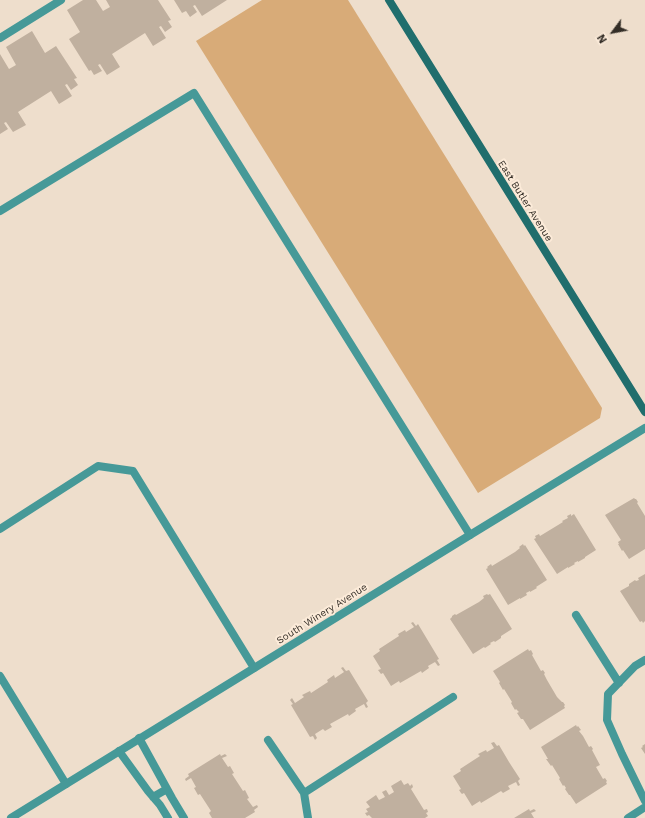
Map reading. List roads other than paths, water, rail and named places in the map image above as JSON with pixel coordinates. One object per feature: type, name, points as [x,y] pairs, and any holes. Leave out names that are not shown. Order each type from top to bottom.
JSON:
[{"type":"street","points":[[0,38],[61,0]]},
{"type":"street","name":"East Butler Avenue","points":[[389,0],[645,412]]},
{"type":"street","points":[[0,211],[194,92],[470,535]]},
{"type":"street","name":"South Winery Avenue","points":[[11,818],[645,428]]},
{"type":"street","points":[[0,529],[98,466],[133,472],[254,668]]},
{"type":"street","points":[[576,614],[618,683]]},
{"type":"street","points":[[645,660],[635,666],[608,694],[607,720],[645,801]]},
{"type":"street","points":[[0,676],[66,784]]},
{"type":"street","points":[[304,793],[453,697]]},
{"type":"street","points":[[139,738],[184,818]]},
{"type":"street","points":[[268,740],[304,793],[308,818]]},
{"type":"street","points":[[119,751],[168,818]]},
{"type":"street","points":[[153,797],[167,789]]},
{"type":"street","points":[[628,818],[645,807]]}]
